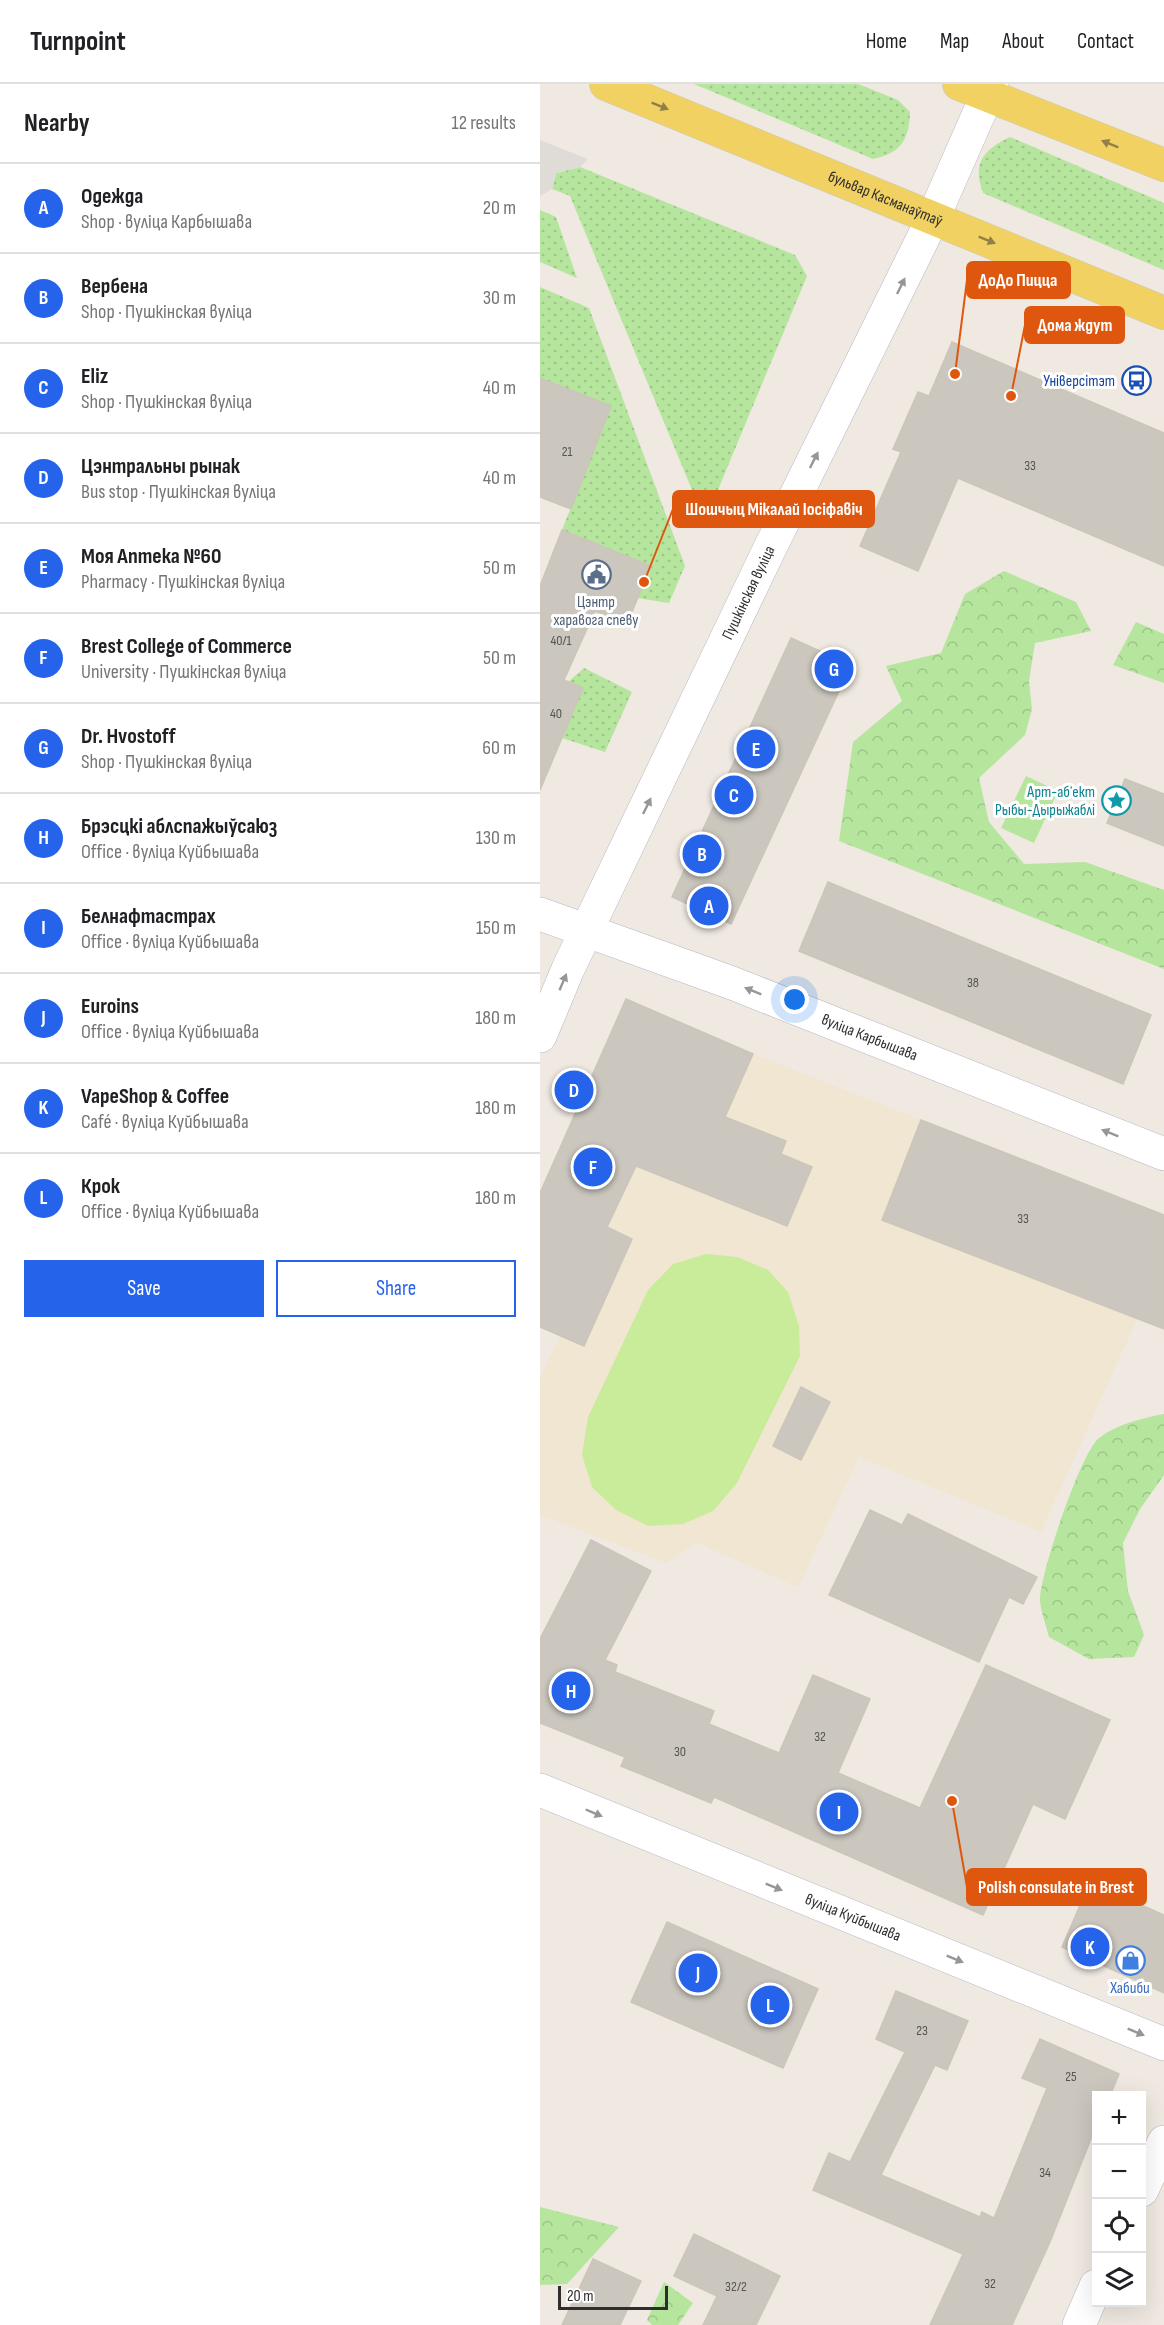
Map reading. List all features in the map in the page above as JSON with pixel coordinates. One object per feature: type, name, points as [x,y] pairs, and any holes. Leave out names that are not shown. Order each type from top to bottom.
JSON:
[{"type":"main road","name":"бульвар Касманаўтаў","points":[[606,84],[1164,313]]},
{"type":"main road","points":[[979,88],[1164,165]]},
{"type":"street","name":"Пушкінская вуліца","points":[[540,1036],[587,931],[769,550],[933,218],[979,88]]},
{"type":"street","name":"вуліца Карбышава","points":[[540,914],[732,983],[1164,1154]]},
{"type":"street","name":"вуліца Куйбышава","points":[[540,1790],[1164,2044]]},
{"type":"street","points":[[1146,2181],[1164,2142]]},
{"type":"street","points":[[1078,2325],[1092,2295]]},
{"type":"shaded area","points":[[540,140],[588,159],[580,167],[556,173],[552,189],[540,196]]},
{"type":"shaded area","points":[[753,1054],[1164,1215],[1164,1248],[1137,1319],[1041,1532],[859,1457],[798,1587],[697,1543],[666,1563],[540,1515],[540,1379],[560,1336],[584,1346],[632,1239],[607,1227],[677,1070],[735,1095]]},
{"type":"green space","points":[[694,84],[858,84],[898,100],[910,112],[908,130],[902,144],[897,149],[873,159]]},
{"type":"green space","points":[[1010,137],[1164,203],[1164,270],[983,193],[979,173],[982,159],[993,147]]},
{"type":"green space","points":[[580,167],[795,255],[807,276],[705,521],[570,196],[552,189],[556,173]]},
{"type":"green space","points":[[540,210],[556,217],[577,278],[540,262]]},
{"type":"green space","points":[[540,287],[589,308],[685,566],[669,603],[637,598],[650,565],[562,530],[611,406],[540,378]]},
{"type":"green space","points":[[1004,571],[1076,602],[1091,631],[1035,643],[1029,681],[1032,709],[1025,735],[979,778],[989,822],[1024,864],[1085,862],[1164,890],[1164,969],[839,841],[853,742],[902,701],[886,666],[941,653],[965,594]]},
{"type":"green space","points":[[1136,622],[1164,634],[1164,683],[1113,665]]},
{"type":"green space","points":[[584,668],[632,692],[605,752],[562,738],[583,688],[568,682]]},
{"type":"green space","points":[[1026,776],[1058,791],[1034,843],[1001,828]]},
{"type":"green space","points":[[706,1254],[737,1257],[768,1270],[788,1292],[799,1326],[800,1356],[737,1483],[713,1511],[683,1524],[648,1526],[616,1510],[592,1487],[582,1455],[588,1417],[648,1290],[673,1264]]},
{"type":"green space","points":[[1164,1414],[1164,1475],[1140,1509],[1123,1543],[1128,1591],[1144,1635],[1134,1657],[1089,1659],[1049,1637],[1040,1601],[1053,1542],[1082,1466],[1099,1438],[1122,1425]]},
{"type":"green space","points":[[540,2207],[619,2227],[567,2284],[540,2285]]},
{"type":"green space","points":[[664,2282],[693,2303],[678,2325],[652,2325],[647,2320]]},
{"type":"building","points":[[952,342],[1164,433],[1164,566],[958,478],[918,571],[860,546],[901,452],[893,449],[918,392],[929,396]]},
{"type":"building","points":[[540,378],[611,406],[571,509],[540,497]]},
{"type":"building","points":[[562,530],[651,566],[627,624],[595,611],[564,680],[583,688],[540,790],[540,586]]},
{"type":"building","points":[[791,638],[851,665],[731,924],[672,897]]},
{"type":"building","points":[[1125,779],[1164,794],[1164,846],[1107,823]]},
{"type":"building","points":[[828,882],[1151,1015],[1123,1084],[799,951]]},
{"type":"building","points":[[626,999],[753,1054],[725,1117],[786,1141],[781,1154],[812,1167],[787,1226],[636,1166],[607,1227],[632,1239],[584,1346],[540,1327],[540,1193]]},
{"type":"building","points":[[921,1120],[1164,1215],[1164,1329],[882,1220]]},
{"type":"building","points":[[801,1387],[830,1402],[801,1460],[773,1446]]},
{"type":"building","points":[[870,1510],[902,1525],[908,1514],[1037,1577],[1023,1604],[1009,1597],[979,1662],[829,1595]]},
{"type":"building","points":[[591,1540],[651,1571],[605,1660],[617,1665],[615,1672],[714,1711],[709,1724],[779,1753],[813,1675],[870,1699],[838,1773],[920,1808],[986,1665],[1110,1720],[1065,1819],[1033,1804],[983,1915],[714,1797],[711,1803],[621,1766],[625,1757],[540,1723],[540,1639]]},
{"type":"building","points":[[1090,1882],[1164,1915],[1164,1993],[1062,1947]]},
{"type":"building","points":[[667,1922],[818,1989],[783,2068],[631,2002]]},
{"type":"building","points":[[896,1991],[968,2021],[947,2070],[935,2065],[881,2175],[980,2217],[982,2212],[994,2218],[1047,2088],[1022,2078],[1040,2039],[1119,2074],[1112,2091],[1092,2091],[1092,2136],[1050,2242],[1012,2325],[930,2325],[963,2254],[813,2190],[829,2153],[850,2162],[905,2052],[876,2039]]},
{"type":"building","points":[[694,2234],[780,2276],[756,2325],[703,2325],[717,2296],[674,2276]]},
{"type":"building","points":[[593,2259],[641,2281],[620,2325],[562,2325]]},
{"type":"place","name":"ДоДо Пицца","points":[[955,374]]},
{"type":"place","name":"Універсітэт","points":[[1136,381]]},
{"type":"place","name":"Дома ждут","points":[[1011,396]]},
{"type":"place","name":"Цэнтр харавога спеву","points":[[596,574]]},
{"type":"place","name":"Шошчыц Мікалай Іосіфавіч","points":[[644,582]]},
{"type":"place","name":"Dr. Hvostoff","points":[[834,669]]},
{"type":"place","name":"Моя Аптека №60","points":[[756,749]]},
{"type":"place","name":"Eliz","points":[[734,795]]},
{"type":"place","name":"Арт-абʼект Рыбы-Дырыжаблі","points":[[1116,801]]},
{"type":"place","name":"Вербена","points":[[702,854]]},
{"type":"place","name":"Одежда","points":[[709,906]]},
{"type":"place","name":"Цэнтральны рынак","points":[[574,1090]]},
{"type":"place","name":"Brest College of Commerce","points":[[593,1167]]},
{"type":"place","name":"Брэсцкі аблспажыўсаюз","points":[[571,1691]]},
{"type":"place","name":"Polish consulate in Brest","points":[[952,1801]]},
{"type":"place","name":"Белнафтастрах","points":[[839,1812]]},
{"type":"place","name":"VapeShop & Coffee","points":[[1090,1947]]},
{"type":"place","name":"Хабиби","points":[[1130,1960]]},
{"type":"place","name":"Euroins","points":[[698,1973]]},
{"type":"place","name":"Крок","points":[[770,2005]]}]
